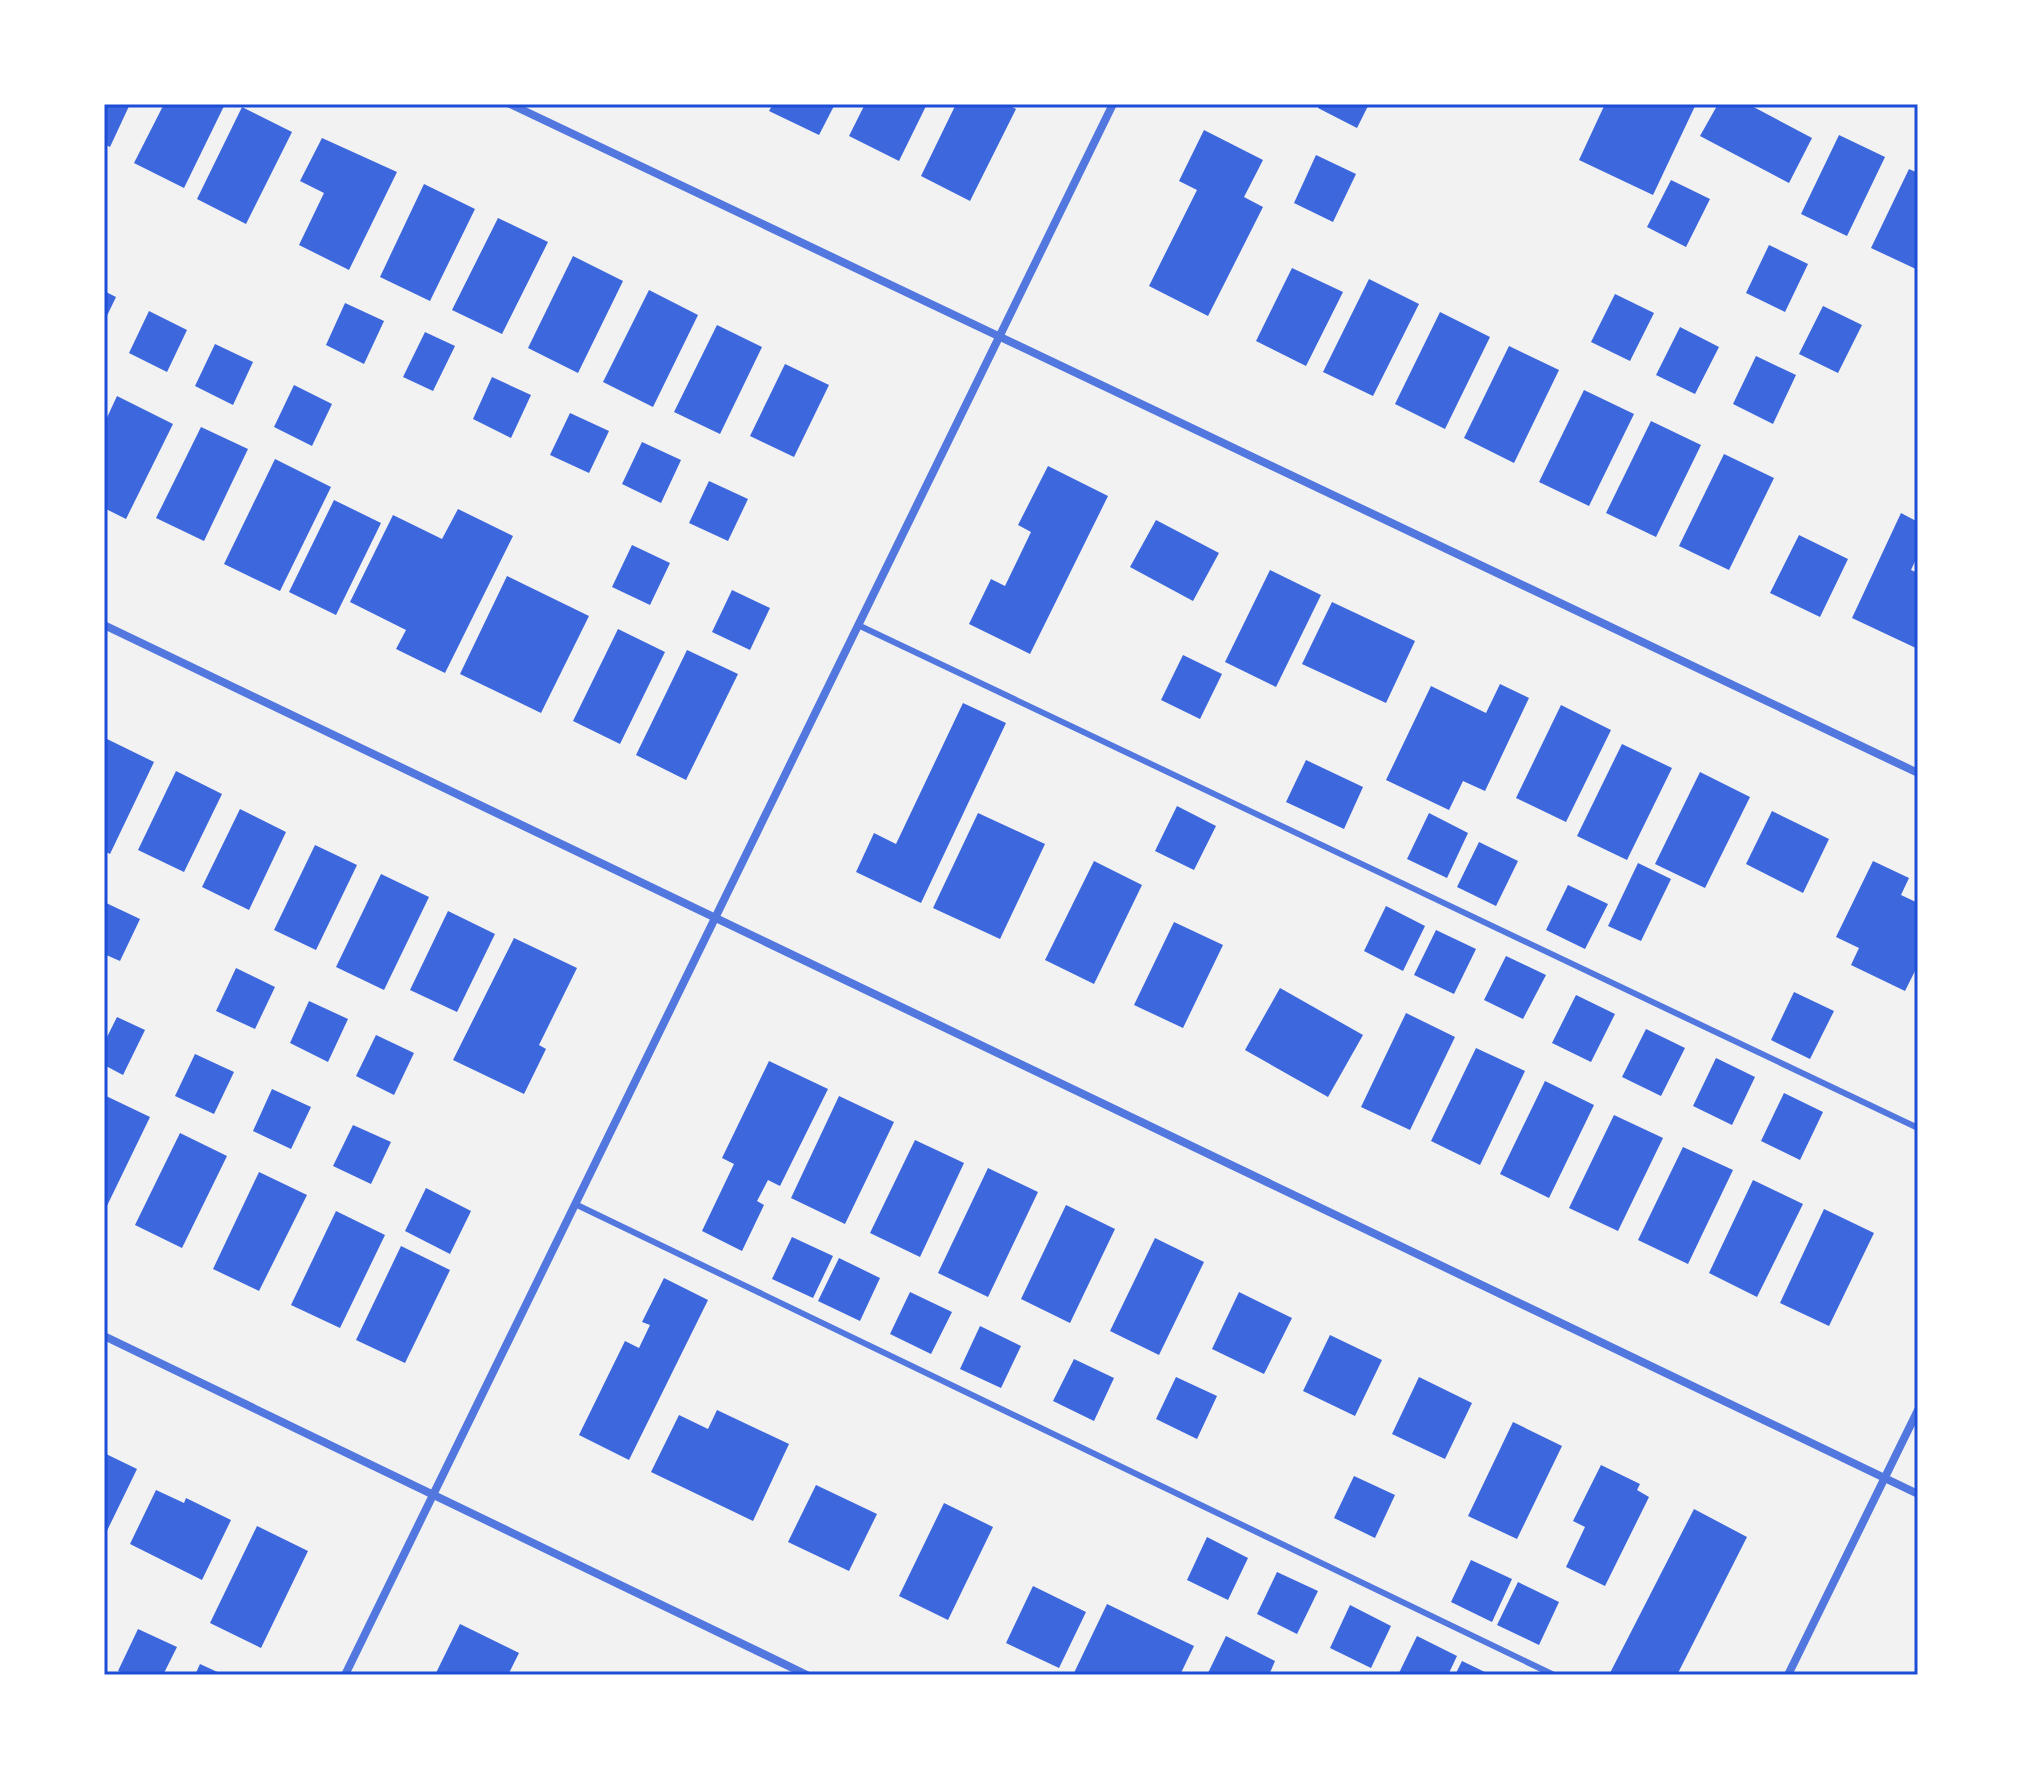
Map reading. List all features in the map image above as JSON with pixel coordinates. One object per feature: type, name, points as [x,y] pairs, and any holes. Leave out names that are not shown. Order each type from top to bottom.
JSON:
[{"type":"street","points":[[510,104],[1918,773]]},
{"type":"street","points":[[345,1675],[1113,104]]},
{"type":"street","points":[[104,625],[1918,1494]]},
{"type":"street","points":[[104,1336],[807,1675]]},
{"type":"street","points":[[1788,1675],[1918,1410]]},
{"type":"lane","points":[[858,625],[1918,1128]]},
{"type":"lane","points":[[575,1204],[1554,1675]]},
{"type":"building","points":[[104,104],[130,104],[110,147],[104,144]]},
{"type":"building","points":[[164,104],[225,104],[184,188],[134,163]]},
{"type":"building","points":[[773,104],[835,104],[819,135],[769,111]]},
{"type":"building","points":[[865,104],[927,104],[899,161],[849,136]]},
{"type":"building","points":[[956,104],[1006,104],[1016,109],[970,201],[921,176]]},
{"type":"building","points":[[1320,104],[1369,104],[1357,128],[1318,108]]},
{"type":"building","points":[[1605,104],[1696,104],[1653,195],[1579,160]]},
{"type":"building","points":[[1718,104],[1748,104],[1812,138],[1789,183],[1700,136]]},
{"type":"building","points":[[242,107],[292,132],[246,224],[197,199]]},
{"type":"building","points":[[1204,130],[1263,160],[1244,197],[1263,207],[1208,316],[1149,286],[1197,190],[1179,181]]},
{"type":"building","points":[[1839,135],[1885,157],[1847,236],[1801,214]]},
{"type":"building","points":[[322,138],[397,172],[349,270],[299,245],[324,193],[300,181]]},
{"type":"building","points":[[1316,155],[1356,174],[1333,222],[1294,203]]},
{"type":"building","points":[[1909,169],[1918,173],[1918,270],[1871,248]]},
{"type":"building","points":[[1671,180],[1710,199],[1686,247],[1647,227]]},
{"type":"building","points":[[424,184],[475,209],[430,301],[380,277]]},
{"type":"building","points":[[498,218],[548,242],[502,334],[452,310]]},
{"type":"building","points":[[1769,245],[1808,264],[1785,312],[1746,293]]},
{"type":"building","points":[[573,256],[623,281],[578,373],[528,348]]},
{"type":"building","points":[[1292,268],[1343,292],[1306,366],[1256,341]]},
{"type":"building","points":[[1369,279],[1419,304],[1373,396],[1323,372]]},
{"type":"building","points":[[649,290],[698,315],[653,407],[603,382]]},
{"type":"building","points":[[104,291],[116,297],[104,322]]},
{"type":"building","points":[[1615,294],[1654,313],[1630,361],[1591,342]]},
{"type":"building","points":[[345,303],[384,321],[364,364],[326,345]]},
{"type":"building","points":[[1823,306],[1862,325],[1838,373],[1799,354]]},
{"type":"building","points":[[149,311],[187,330],[167,372],[129,353]]},
{"type":"building","points":[[1440,312],[1490,337],[1445,429],[1395,404]]},
{"type":"building","points":[[717,325],[762,347],[720,434],[674,412]]},
{"type":"building","points":[[1680,327],[1719,347],[1695,394],[1656,375]]},
{"type":"building","points":[[425,332],[455,346],[433,391],[403,377]]},
{"type":"building","points":[[215,344],[253,362],[233,405],[195,386]]},
{"type":"building","points":[[1509,346],[1559,370],[1514,463],[1464,438]]},
{"type":"building","points":[[1756,356],[1796,375],[1773,424],[1733,404]]},
{"type":"building","points":[[785,364],[829,385],[794,457],[750,436]]},
{"type":"building","points":[[492,377],[531,395],[511,438],[473,419]]},
{"type":"building","points":[[294,385],[332,404],[312,446],[274,427]]},
{"type":"building","points":[[1584,390],[1634,414],[1589,506],[1539,482]]},
{"type":"building","points":[[117,396],[173,424],[126,519],[104,508],[104,424]]},
{"type":"building","points":[[570,413],[609,431],[589,473],[550,455]]},
{"type":"building","points":[[1651,421],[1701,445],[1656,537],[1606,513]]},
{"type":"building","points":[[201,427],[248,449],[204,541],[156,518]]},
{"type":"building","points":[[642,442],[681,460],[661,503],[622,484]]},
{"type":"building","points":[[1724,454],[1774,478],[1729,570],[1679,546]]},
{"type":"building","points":[[275,459],[331,487],[280,591],[224,564]]},
{"type":"building","points":[[1048,466],[1108,496],[1030,654],[969,624],[991,579],[1005,586],[1031,532],[1018,525]]},
{"type":"building","points":[[709,481],[748,499],[728,541],[689,523]]},
{"type":"building","points":[[334,500],[381,523],[336,615],[289,592]]},
{"type":"building","points":[[458,509],[513,536],[445,673],[396,649],[406,630],[350,602],[393,515],[442,539]]},
{"type":"building","points":[[1901,513],[1918,522],[1918,555],[1911,570],[1918,573],[1918,649],[1852,618]]},
{"type":"building","points":[[1156,520],[1219,553],[1193,601],[1130,567]]},
{"type":"building","points":[[1799,535],[1848,559],[1820,617],[1770,593]]},
{"type":"building","points":[[632,545],[670,563],[650,605],[612,587]]},
{"type":"building","points":[[1270,570],[1321,595],[1276,687],[1225,662]]},
{"type":"building","points":[[507,576],[589,616],[541,713],[460,674]]},
{"type":"building","points":[[732,590],[770,608],[750,650],[712,632]]},
{"type":"building","points":[[1332,602],[1415,641],[1386,703],[1302,664]]},
{"type":"building","points":[[618,629],[665,652],[620,744],[573,721]]},
{"type":"building","points":[[687,650],[738,674],[686,780],[636,755]]},
{"type":"building","points":[[1183,655],[1222,674],[1200,719],[1161,700]]},
{"type":"building","points":[[1500,684],[1529,698],[1485,791],[1463,781],[1449,810],[1386,780],[1431,686],[1486,713]]},
{"type":"building","points":[[963,703],[1006,723],[921,903],[856,872],[874,833],[896,844]]},
{"type":"building","points":[[1561,705],[1611,730],[1566,822],[1516,798]]},
{"type":"building","points":[[107,739],[154,762],[110,854],[104,851],[104,745]]},
{"type":"building","points":[[1622,744],[1672,768],[1627,860],[1577,836]]},
{"type":"building","points":[[1306,760],[1363,787],[1344,829],[1286,802]]},
{"type":"building","points":[[176,771],[222,794],[184,872],[138,850]]},
{"type":"building","points":[[1700,772],[1750,797],[1705,888],[1655,864]]},
{"type":"building","points":[[1177,806],[1216,826],[1194,870],[1155,851]]},
{"type":"building","points":[[240,809],[286,832],[249,910],[202,887]]},
{"type":"building","points":[[1772,811],[1829,839],[1803,893],[1746,864]]},
{"type":"building","points":[[978,813],[1045,844],[1000,939],[933,908]]},
{"type":"building","points":[[1429,813],[1468,833],[1447,878],[1407,859]]},
{"type":"building","points":[[1479,842],[1518,861],[1496,906],[1457,887]]},
{"type":"building","points":[[315,845],[357,865],[316,950],[274,930]]},
{"type":"building","points":[[1094,861],[1142,885],[1094,984],[1045,960]]},
{"type":"building","points":[[1873,861],[1909,878],[1901,895],[1918,903],[1918,965],[1905,991],[1851,965],[1859,948],[1836,937]]},
{"type":"building","points":[[1638,863],[1671,879],[1641,941],[1608,926]]},
{"type":"building","points":[[381,874],[429,897],[384,990],[336,967]]},
{"type":"building","points":[[1568,885],[1608,904],[1585,949],[1546,930]]},
{"type":"building","points":[[104,902],[140,919],[120,961],[104,954]]},
{"type":"building","points":[[1386,906],[1425,926],[1403,971],[1364,951]]},
{"type":"building","points":[[448,911],[495,934],[457,1012],[410,990]]},
{"type":"building","points":[[1174,922],[1223,945],[1183,1028],[1134,1005]]},
{"type":"building","points":[[1436,930],[1476,949],[1454,994],[1414,975]]},
{"type":"building","points":[[514,938],[577,968],[539,1045],[546,1049],[524,1094],[453,1060]]},
{"type":"building","points":[[1506,956],[1546,975],[1523,1019],[1484,1000]]},
{"type":"building","points":[[236,968],[275,987],[255,1029],[216,1011]]},
{"type":"building","points":[[1280,988],[1363,1035],[1328,1097],[1245,1050]]},
{"type":"building","points":[[1794,992],[1834,1011],[1810,1059],[1771,1040]]},
{"type":"building","points":[[1576,995],[1615,1014],[1591,1062],[1552,1043]]},
{"type":"building","points":[[309,1001],[348,1019],[328,1062],[290,1043]]},
{"type":"building","points":[[1406,1013],[1455,1037],[1410,1130],[1361,1107]]},
{"type":"building","points":[[117,1017],[145,1030],[123,1075],[104,1065],[104,1043]]},
{"type":"building","points":[[1646,1029],[1685,1048],[1661,1096],[1622,1077]]},
{"type":"building","points":[[376,1035],[414,1053],[394,1095],[356,1076]]},
{"type":"building","points":[[1476,1048],[1525,1071],[1480,1165],[1431,1141]]},
{"type":"building","points":[[195,1054],[234,1072],[214,1114],[175,1096]]},
{"type":"building","points":[[1716,1058],[1755,1077],[1732,1125],[1693,1106]]},
{"type":"building","points":[[769,1061],[828,1089],[780,1186],[768,1180],[757,1201],[764,1205],[742,1251],[702,1231],[734,1164],[722,1158]]},
{"type":"building","points":[[1545,1081],[1594,1105],[1549,1198],[1500,1174]]},
{"type":"building","points":[[272,1089],[311,1107],[291,1149],[253,1131]]},
{"type":"building","points":[[1784,1093],[1823,1112],[1800,1160],[1761,1141]]},
{"type":"building","points":[[104,1095],[150,1117],[104,1212]]},
{"type":"building","points":[[839,1096],[894,1122],[845,1224],[791,1198]]},
{"type":"building","points":[[1614,1115],[1663,1138],[1618,1231],[1569,1208]]},
{"type":"building","points":[[353,1125],[391,1142],[371,1184],[333,1166]]},
{"type":"building","points":[[180,1133],[227,1156],[182,1248],[135,1225]]},
{"type":"building","points":[[915,1140],[964,1163],[920,1257],[870,1233]]},
{"type":"building","points":[[1683,1147],[1733,1170],[1688,1264],[1638,1240]]},
{"type":"building","points":[[988,1168],[1038,1192],[988,1297],[938,1273]]},
{"type":"building","points":[[259,1172],[307,1195],[259,1291],[213,1269]]},
{"type":"building","points":[[1753,1180],[1803,1204],[1757,1297],[1709,1273]]},
{"type":"building","points":[[426,1188],[471,1211],[450,1254],[405,1231]]},
{"type":"building","points":[[1066,1205],[1115,1229],[1070,1323],[1021,1299]]},
{"type":"building","points":[[1824,1209],[1874,1233],[1829,1326],[1780,1303]]},
{"type":"building","points":[[336,1211],[385,1235],[340,1328],[291,1305]]},
{"type":"building","points":[[792,1237],[833,1256],[813,1298],[772,1279]]},
{"type":"building","points":[[1155,1238],[1204,1262],[1159,1355],[1110,1331]]},
{"type":"building","points":[[401,1246],[450,1270],[405,1363],[356,1340]]},
{"type":"building","points":[[839,1258],[880,1278],[860,1321],[818,1301]]},
{"type":"building","points":[[664,1278],[708,1300],[629,1460],[579,1435],[625,1341],[639,1348],[650,1325],[642,1322]]},
{"type":"building","points":[[910,1292],[952,1312],[931,1354],[890,1334]]},
{"type":"building","points":[[1239,1292],[1292,1318],[1264,1374],[1212,1349]]},
{"type":"building","points":[[980,1326],[1021,1346],[1001,1388],[960,1369]]},
{"type":"building","points":[[1330,1335],[1382,1360],[1355,1416],[1303,1391]]},
{"type":"building","points":[[1074,1359],[1114,1378],[1094,1421],[1053,1401]]},
{"type":"building","points":[[1176,1377],[1217,1396],[1197,1439],[1156,1419]]},
{"type":"building","points":[[1419,1377],[1472,1403],[1445,1459],[1392,1434]]},
{"type":"building","points":[[717,1410],[789,1444],[753,1521],[651,1472],[679,1415],[708,1429]]},
{"type":"building","points":[[1513,1422],[1562,1446],[1517,1539],[1468,1516]]},
{"type":"building","points":[[104,1453],[137,1469],[104,1537]]},
{"type":"building","points":[[1601,1465],[1640,1484],[1637,1490],[1649,1497],[1605,1586],[1566,1567],[1585,1527],[1573,1521]]},
{"type":"building","points":[[1354,1476],[1395,1495],[1375,1538],[1334,1518]]},
{"type":"building","points":[[816,1485],[877,1514],[849,1571],[788,1542]]},
{"type":"building","points":[[156,1490],[184,1503],[186,1498],[231,1520],[202,1580],[130,1544]]},
{"type":"building","points":[[944,1503],[993,1527],[948,1620],[899,1596]]},
{"type":"building","points":[[1694,1509],[1747,1537],[1677,1675],[1614,1675],[1610,1673]]},
{"type":"building","points":[[257,1526],[308,1551],[261,1648],[210,1623]]},
{"type":"building","points":[[1207,1537],[1248,1558],[1228,1600],[1187,1580]]},
{"type":"building","points":[[1471,1560],[1512,1579],[1492,1622],[1451,1602]]},
{"type":"building","points":[[1277,1572],[1318,1591],[1297,1634],[1257,1614]]},
{"type":"building","points":[[1518,1582],[1559,1602],[1539,1645],[1497,1625]]},
{"type":"building","points":[[1033,1586],[1086,1612],[1059,1668],[1006,1643]]},
{"type":"building","points":[[1107,1604],[1194,1646],[1180,1675],[1073,1675]]},
{"type":"building","points":[[1350,1605],[1391,1626],[1371,1668],[1330,1648]]},
{"type":"building","points":[[460,1624],[519,1653],[508,1675],[435,1675]]},
{"type":"building","points":[[138,1629],[177,1647],[163,1675],[127,1675],[118,1671]]},
{"type":"building","points":[[1226,1636],[1275,1661],[1269,1675],[1207,1675]]},
{"type":"building","points":[[1417,1636],[1457,1656],[1448,1675],[1398,1675]]},
{"type":"building","points":[[1462,1661],[1491,1675],[1455,1675]]},
{"type":"building","points":[[200,1664],[224,1675],[195,1675]]}]
